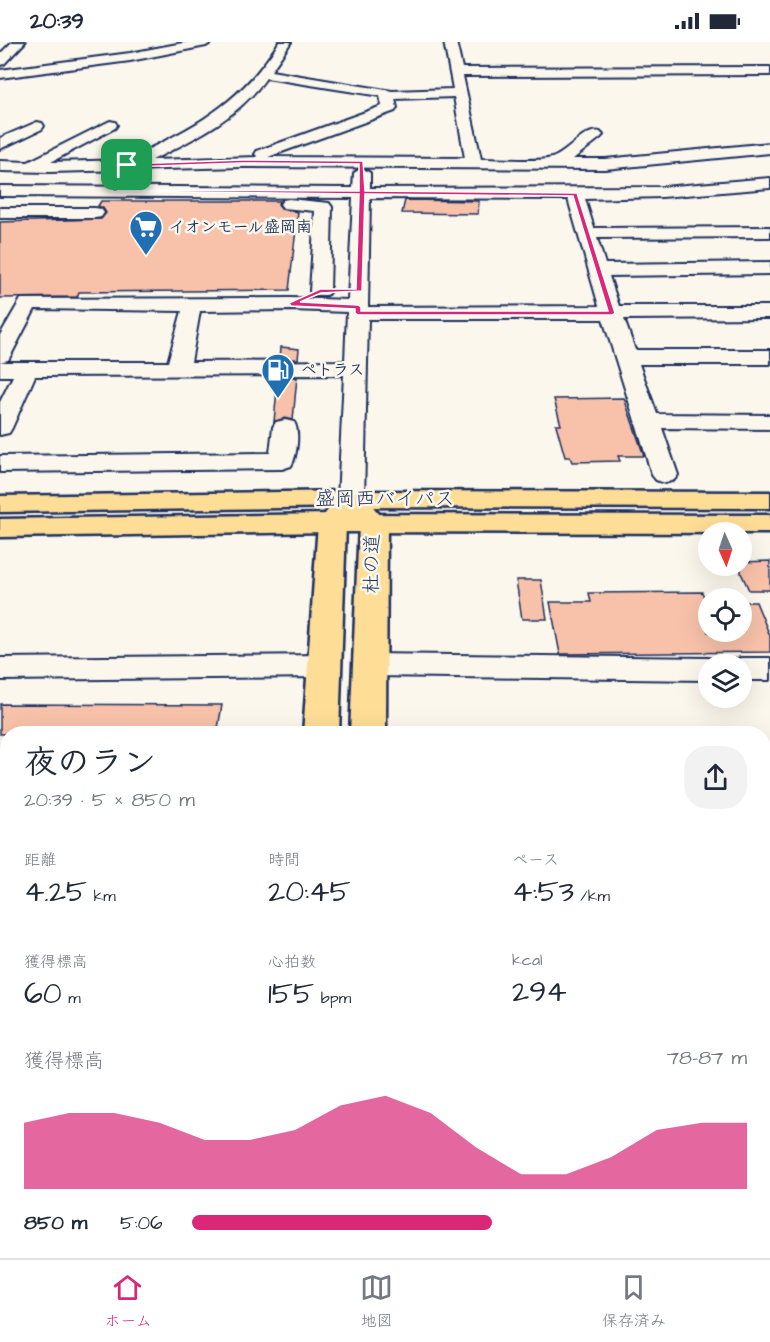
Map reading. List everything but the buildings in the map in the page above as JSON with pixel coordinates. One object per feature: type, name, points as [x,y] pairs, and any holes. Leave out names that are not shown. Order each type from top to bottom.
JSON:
[{"type":"main road","name":"盛岡西バイパス","points":[[0,528],[342,511],[770,500]]},
{"type":"main road","name":"盛岡西バイパス","points":[[0,504],[342,511]]},
{"type":"main road","name":"杜の道","points":[[321,726],[325,666],[342,511],[373,523],[368,726]]},
{"type":"main road","name":"盛岡西バイパス","points":[[373,523],[770,524]]},
{"type":"street","points":[[0,61],[19,42]]},
{"type":"street","points":[[0,74],[130,57],[206,42]]},
{"type":"street","points":[[114,191],[127,165],[210,125],[238,104],[265,74],[285,42]]},
{"type":"street","points":[[450,42],[474,162]]},
{"type":"street","points":[[456,72],[770,70]]},
{"type":"street","points":[[265,74],[342,84],[387,93],[387,95],[459,93]]},
{"type":"street","points":[[242,162],[390,108],[387,95]]},
{"type":"street","points":[[31,167],[110,125]]},
{"type":"street","points":[[0,144],[37,126]]},
{"type":"street","points":[[556,163],[579,149],[595,135]]},
{"type":"street","points":[[605,164],[631,147]]},
{"type":"street","points":[[0,166],[242,162],[605,164],[767,151]]},
{"type":"street","points":[[342,511],[356,368],[361,162]]},
{"type":"street","points":[[0,191],[575,194],[728,188],[770,183]]},
{"type":"street","points":[[728,188],[760,201]]},
{"type":"street","points":[[575,194],[597,270],[665,474]]},
{"type":"street","points":[[0,203],[302,204],[322,207],[320,291]]},
{"type":"street","points":[[0,213],[95,213]]},
{"type":"street","points":[[586,233],[770,232]]},
{"type":"street","points":[[597,270],[770,268]]},
{"type":"street","points":[[291,304],[320,291],[358,304]]},
{"type":"street","points":[[6,306],[28,303],[358,304],[612,313],[770,312]]},
{"type":"street","points":[[0,356],[28,303]]},
{"type":"street","points":[[178,368],[191,312]]},
{"type":"street","points":[[627,357],[770,357]]},
{"type":"street","points":[[0,369],[356,368]]},
{"type":"street","points":[[0,428],[27,369]]},
{"type":"street","points":[[647,421],[770,422]]},
{"type":"street","points":[[0,464],[282,461],[285,427]]},
{"type":"street","points":[[369,665],[698,669]]},
{"type":"street","points":[[0,669],[325,666]]},
{"type":"street","points":[[752,669],[770,669]]},
{"type":"place","name":"イオンモール盛岡南","points":[[146,256]]},
{"type":"place","name":"ペトラス","points":[[278,399]]},
{"type":"route","points":[[127,165],[114,191],[362,193],[575,194],[612,313],[358,313],[358,307],[291,304],[320,291],[359,291],[362,193],[361,162],[127,165]]}]
